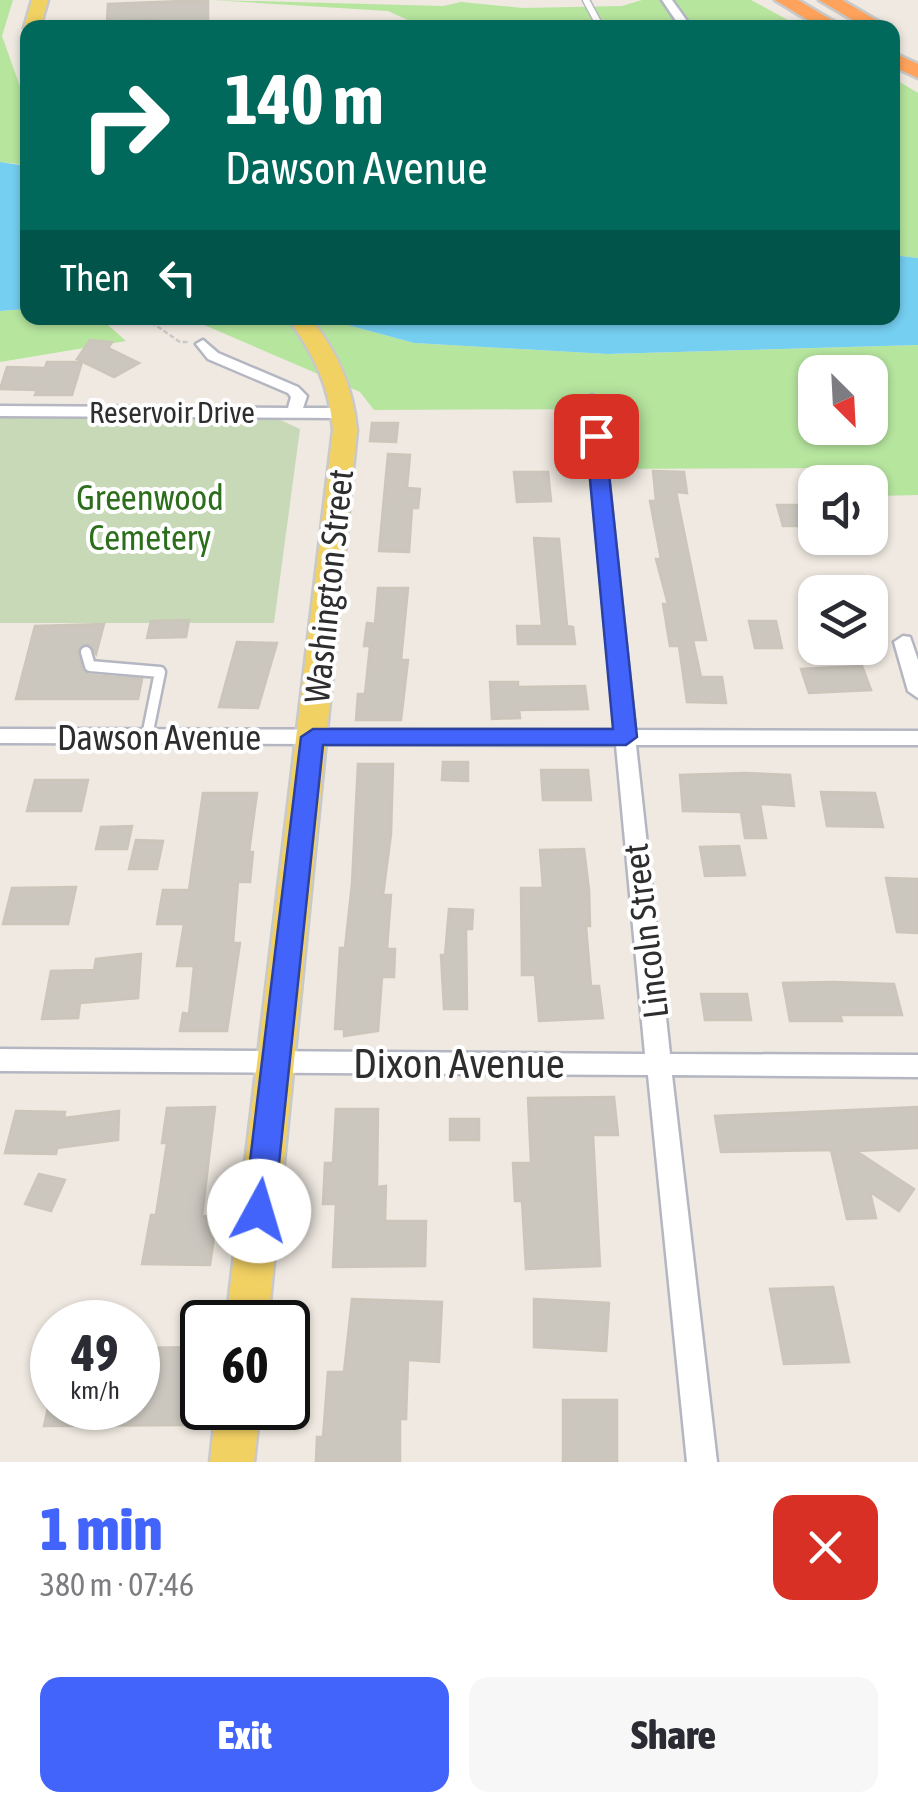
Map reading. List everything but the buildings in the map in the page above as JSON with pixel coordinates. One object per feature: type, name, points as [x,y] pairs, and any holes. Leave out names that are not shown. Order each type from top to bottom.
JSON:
[{"type":"highway","points":[[784,0],[821,20]]},
{"type":"highway","points":[[828,0],[866,20]]},
{"type":"main road","points":[[304,325],[327,357],[342,400]]},
{"type":"main road","name":"Washington Street","points":[[249,1300],[313,737],[342,400]]},
{"type":"main road","points":[[232,1462],[236,1430]]},
{"type":"street","points":[[203,344],[213,356],[293,390],[299,396],[294,413]]},
{"type":"street","name":"Reservoir Drive","points":[[0,411],[294,413],[342,400]]},
{"type":"street","name":"Lincoln Street","points":[[592,400],[702,1462]]},
{"type":"street","points":[[903,642],[918,691]]},
{"type":"street","name":"Dawson Avenue","points":[[0,736],[918,738]]},
{"type":"street","name":"Dixon Avenue","points":[[0,1060],[918,1066]]},
{"type":"lane","points":[[86,652],[90,666],[160,672],[147,736]]},
{"type":"path","points":[[156,325],[180,342],[203,344]]},
{"type":"green space","points":[[0,0],[13,0],[2,36],[20,86],[20,164],[0,162]]},
{"type":"green space","points":[[212,0],[443,6],[461,2],[523,8],[622,6],[642,0],[751,0],[788,20],[408,20],[388,11]]},
{"type":"green space","points":[[900,82],[918,93],[918,258],[900,256]]},
{"type":"green space","points":[[20,310],[20,325],[108,325],[126,341],[0,362],[0,311]]},
{"type":"green space","points":[[204,325],[348,325],[414,343],[607,354],[918,345],[918,495],[888,496],[888,465],[597,469],[589,409],[374,410],[360,392]]},
{"type":"green space","name":"Greenwood Cemetery","points":[[0,411],[261,411],[300,429],[274,623],[0,623]]},
{"type":"water","points":[[0,162],[20,165],[20,310],[0,311]]},
{"type":"water","points":[[900,256],[918,258],[918,345],[607,354],[414,343],[348,325],[900,325]]},
{"type":"route","points":[[259,1211],[313,737],[626,737],[596,436]]}]
